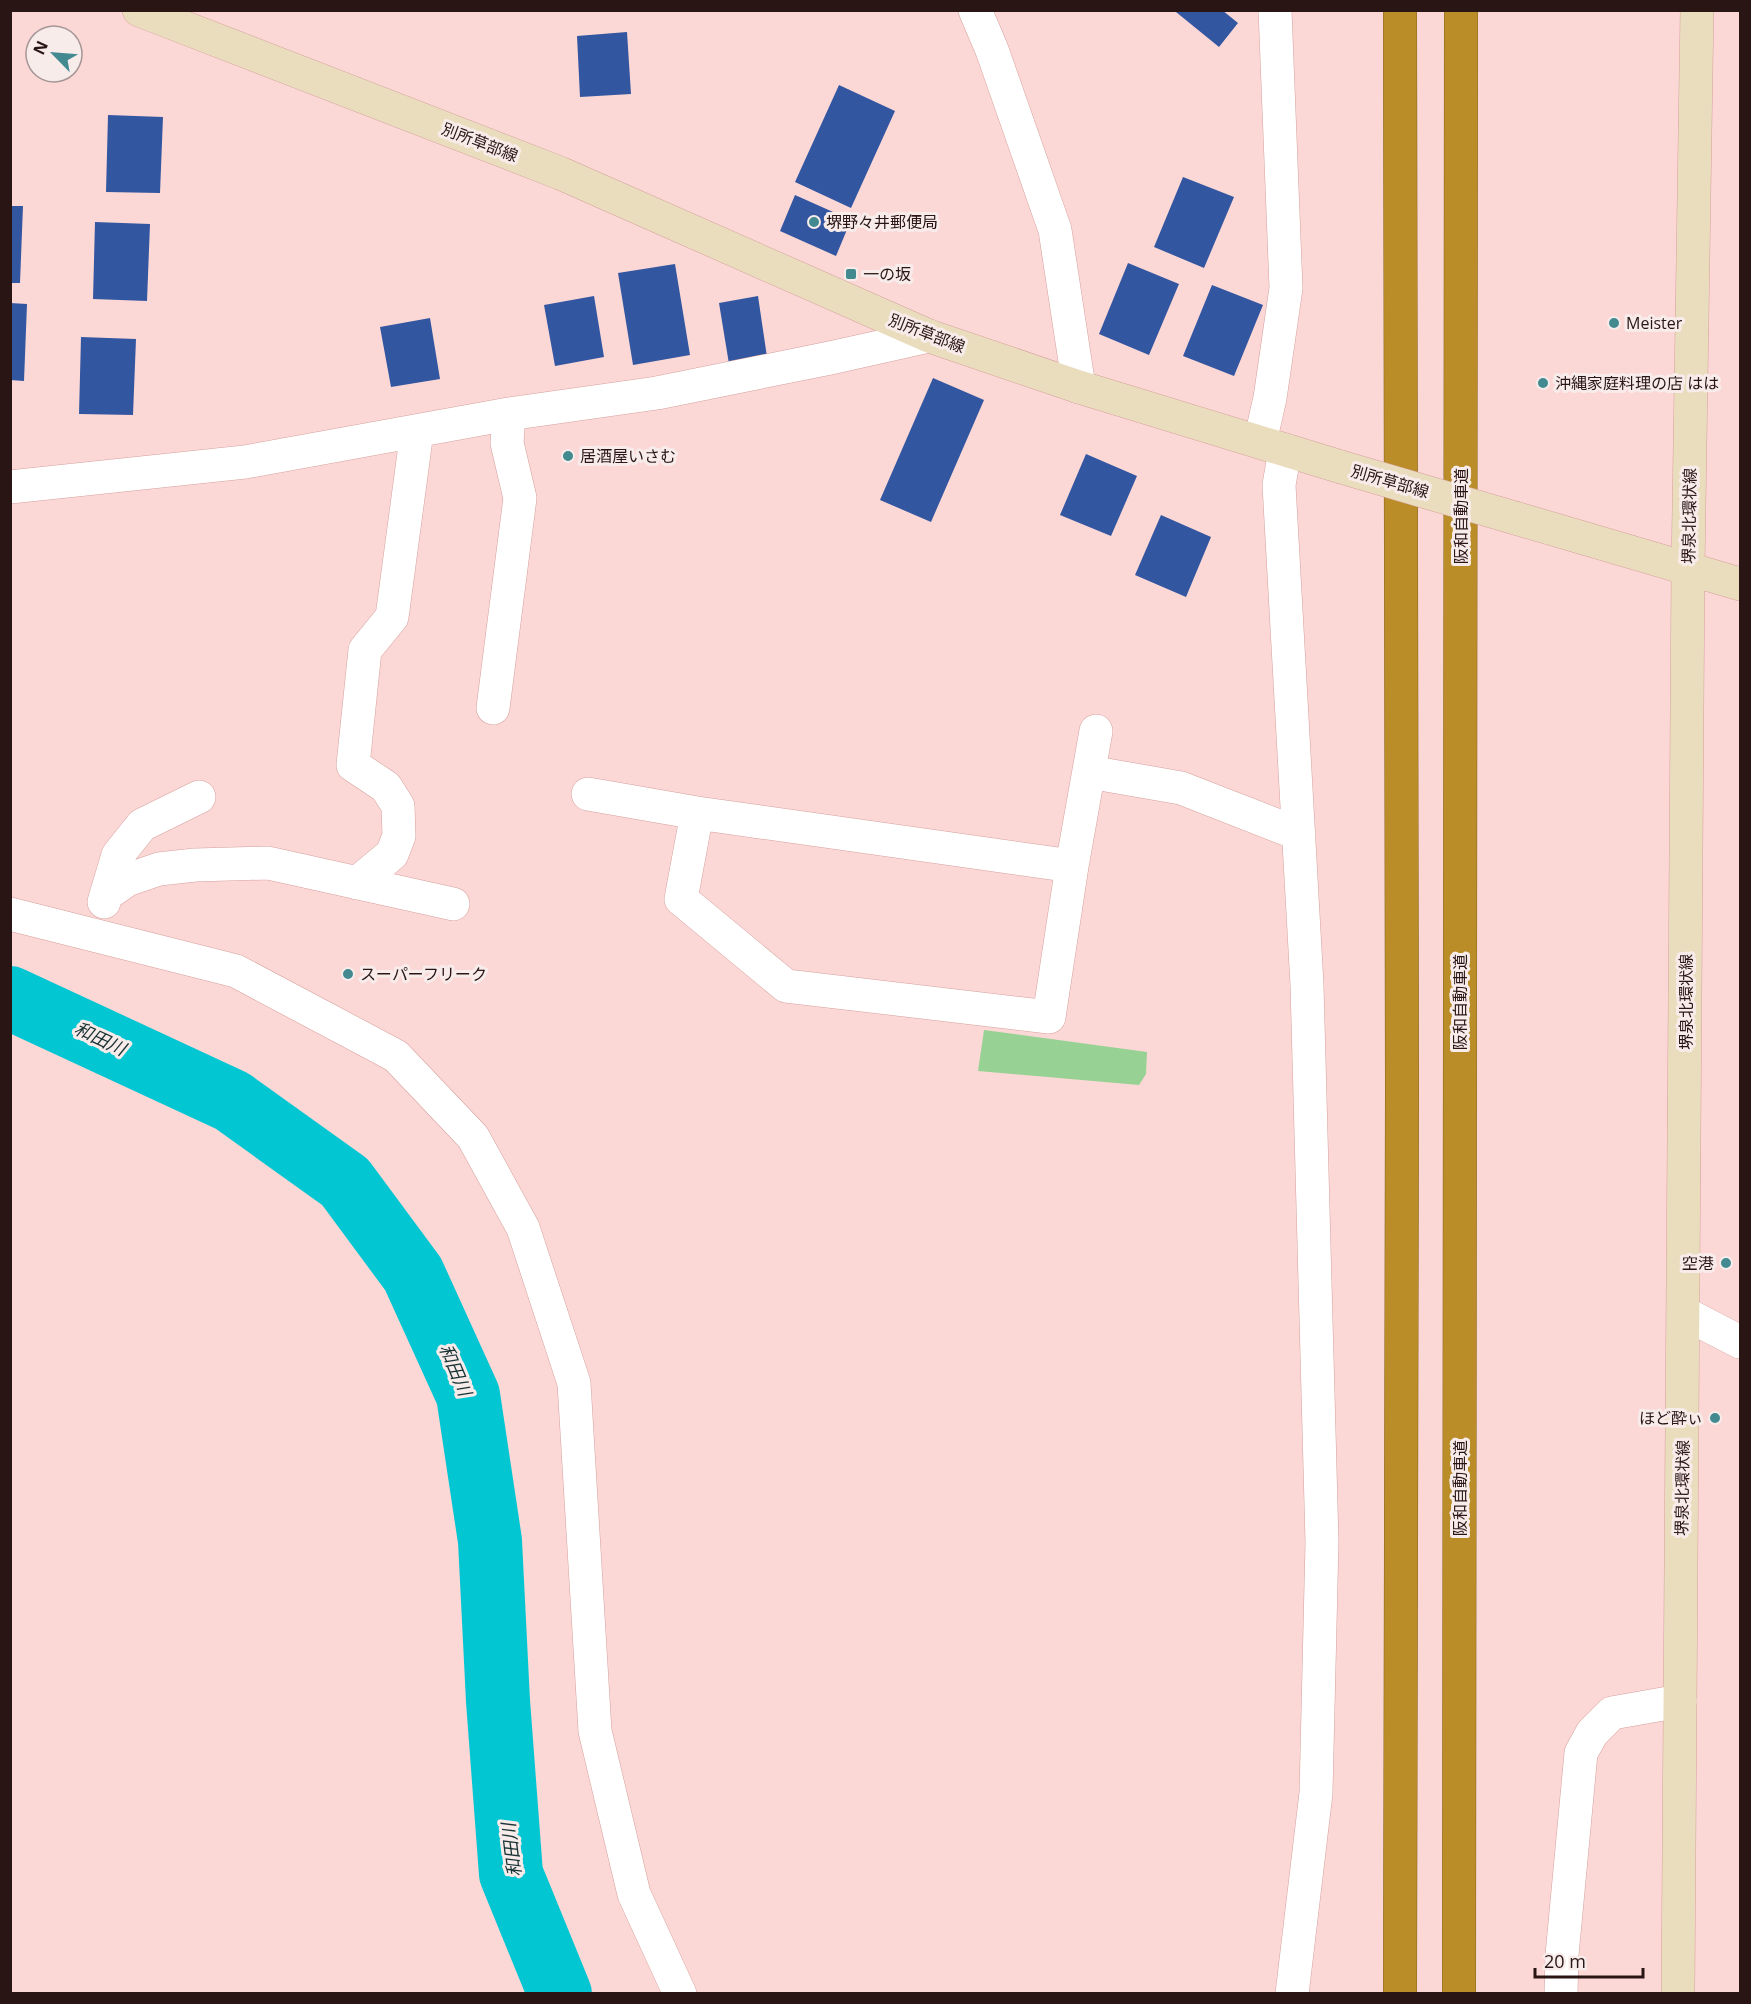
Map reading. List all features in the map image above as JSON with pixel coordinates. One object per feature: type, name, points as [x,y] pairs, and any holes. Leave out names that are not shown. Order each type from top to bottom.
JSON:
[{"type":"highway","points":[[1400,10],[1402,1028],[1400,1994]]},
{"type":"highway","name":"阪和自動車道","points":[[1459,1994],[1461,10]]},
{"type":"main road","name":"別所草部線","points":[[139,10],[560,172],[929,336],[1079,387],[1341,467],[1740,584]]},
{"type":"main road","name":"堺泉北環状線","points":[[1678,1994],[1688,569],[1697,10]]},
{"type":"street","points":[[975,10],[992,50],[1055,230],[1079,387]]},
{"type":"street","points":[[1275,10],[1286,288],[1270,398],[1272,446],[1278,485],[1307,985],[1322,1542],[1316,1793],[1292,1994]]},
{"type":"street","points":[[10,487],[244,462],[509,414],[657,393],[929,336]]},
{"type":"street","points":[[492,708],[520,498],[507,442],[509,414]]},
{"type":"street","points":[[357,883],[392,854],[399,836],[398,806],[386,787],[352,765],[365,650],[392,617],[417,430]]},
{"type":"street","points":[[697,813],[681,899],[786,986],[1049,1017],[1096,731]]},
{"type":"street","points":[[1089,772],[1181,788],[1299,834]]},
{"type":"street","points":[[588,794],[697,813],[1072,866]]},
{"type":"street","points":[[93,935],[118,855],[142,825],[199,797]]},
{"type":"street","points":[[107,894],[127,880],[159,868],[268,863],[453,904]]},
{"type":"street","points":[[10,914],[236,971],[396,1056],[473,1137],[523,1228],[573,1383],[595,1731],[634,1894],[680,1994]]},
{"type":"street","points":[[1684,1313],[1740,1342]]},
{"type":"street","points":[[1561,1994],[1562,1955],[1581,1753],[1592,1733],[1612,1713],[1680,1701]]},
{"type":"green space","points":[[984,1030],[1147,1052],[1146,1074],[1139,1085],[978,1071]]},
{"type":"building","points":[[1177,10],[1222,10],[1238,23],[1219,47],[1176,12]]},
{"type":"building","points":[[627,32],[631,94],[580,97],[577,36]]},
{"type":"building","points":[[839,85],[895,111],[851,208],[795,182]]},
{"type":"building","points":[[108,115],[163,117],[160,193],[106,192]]},
{"type":"building","points":[[1183,177],[1234,197],[1204,268],[1154,247]]},
{"type":"building","points":[[795,195],[851,220],[836,256],[780,231]]},
{"type":"building","points":[[10,206],[23,206],[20,283],[10,283]]},
{"type":"building","points":[[95,222],[150,224],[147,301],[93,299]]},
{"type":"building","points":[[1128,263],[1179,284],[1149,355],[1099,334]]},
{"type":"building","points":[[675,264],[690,355],[633,365],[618,273]]},
{"type":"building","points":[[1212,285],[1263,305],[1234,376],[1183,356]]},
{"type":"building","points":[[594,296],[604,357],[555,366],[544,305]]},
{"type":"building","points":[[758,296],[767,357],[729,364],[719,303]]},
{"type":"building","points":[[10,303],[27,304],[24,381],[10,380]]},
{"type":"building","points":[[430,318],[440,379],[391,387],[380,327]]},
{"type":"building","points":[[81,337],[136,339],[133,415],[79,414]]},
{"type":"building","points":[[933,378],[984,400],[931,522],[880,500]]},
{"type":"building","points":[[1086,454],[1137,476],[1111,536],[1060,515]]},
{"type":"building","points":[[1161,515],[1211,537],[1186,597],[1135,575]]},
{"type":"waterway","name":"和田川","points":[[10,998],[232,1101],[345,1182],[413,1274],[468,1395],[490,1541],[498,1701],[511,1874],[560,1994]]},
{"type":"place","name":"堺野々井郵便局","points":[[814,222]]},
{"type":"place","name":"一の坂","points":[[851,274]]},
{"type":"place","name":"Meister","points":[[1614,323]]},
{"type":"place","name":"沖縄家庭料理の店 はは","points":[[1543,383]]},
{"type":"place","name":"居酒屋いさむ","points":[[568,456]]},
{"type":"place","name":"スーパーフリーク","points":[[348,974]]},
{"type":"place","name":"空港","points":[[1726,1263]]},
{"type":"place","name":"ほど酔ぃ","points":[[1715,1418]]}]
